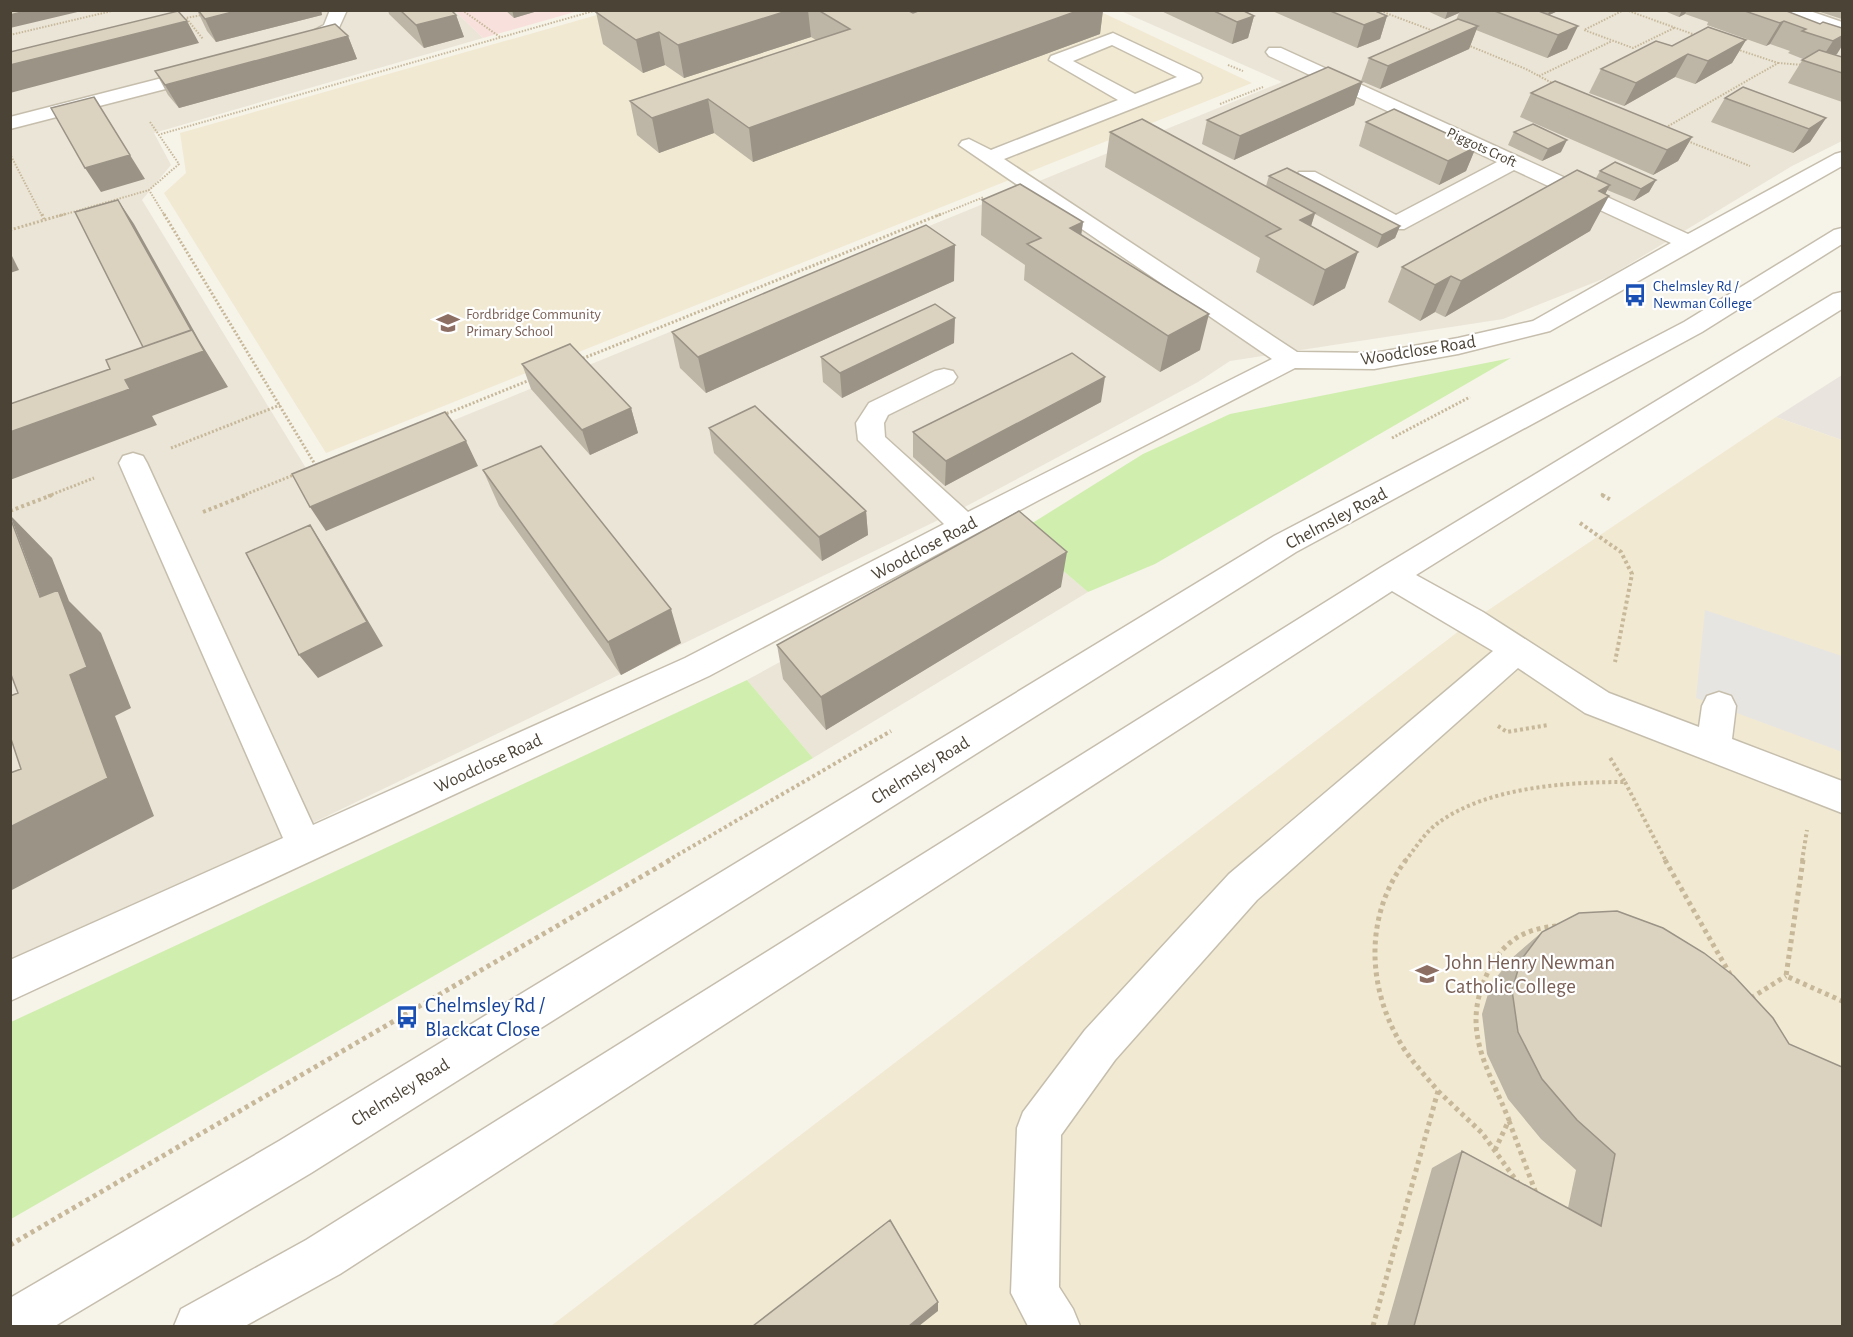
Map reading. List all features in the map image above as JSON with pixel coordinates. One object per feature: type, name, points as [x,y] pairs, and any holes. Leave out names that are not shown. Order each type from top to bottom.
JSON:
[{"type":"street","points":[[280,53],[299,46],[331,28],[339,10]]},
{"type":"street","points":[[1789,10],[1842,28]]},
{"type":"street","points":[[989,158],[1193,78],[1113,38],[1058,60],[1134,101]]},
{"type":"street","name":"Piggots Croft","points":[[1275,52],[1689,242]]},
{"type":"street","points":[[10,123],[226,68]]},
{"type":"street","points":[[969,145],[1291,360]]},
{"type":"street","name":"Woodclose Road","points":[[10,981],[697,667],[1291,360],[1374,361],[1458,346],[1541,326],[1842,158]]},
{"type":"street","points":[[1307,177],[1396,224],[1513,162]]},
{"type":"street","name":"Chelmsley Road","points":[[10,1326],[295,1156],[1286,544],[1693,327],[1842,235]]},
{"type":"street","points":[[198,1326],[323,1257],[1391,576],[1842,299]]},
{"type":"street","points":[[944,376],[878,409],[870,423],[872,440],[965,527]]},
{"type":"street","points":[[133,463],[305,847]]},
{"type":"street","points":[[1391,576],[1472,621],[1607,707],[1842,797]]},
{"type":"street","points":[[1056,1326],[1035,1293],[1039,1128],[1100,1045],[1244,887],[1517,650]]},
{"type":"street","points":[[1713,748],[1719,706]]},
{"type":"path","points":[[10,35],[116,10]]},
{"type":"path","points":[[197,10],[202,15]]},
{"type":"path","points":[[462,10],[501,38]]},
{"type":"path","points":[[161,134],[597,10]]},
{"type":"path","points":[[1378,10],[1438,33]]},
{"type":"path","points":[[1675,28],[1633,48],[1584,30],[1625,10],[1706,38]]},
{"type":"path","points":[[210,14],[186,18],[226,68]]},
{"type":"path","points":[[1539,76],[1613,40]]},
{"type":"path","points":[[1460,42],[1557,86]]},
{"type":"path","points":[[1726,45],[1778,63],[1810,66]]},
{"type":"path","points":[[1670,134],[1660,130],[1778,63]]},
{"type":"path","points":[[1227,64],[1249,74]]},
{"type":"path","points":[[1216,105],[1270,84]]},
{"type":"path","points":[[10,230],[149,190],[179,164],[161,134],[125,94]]},
{"type":"path","points":[[1680,138],[1794,183]]},
{"type":"path","points":[[10,156],[44,219]]},
{"type":"path","points":[[570,364],[1022,182]]},
{"type":"path","points":[[149,190],[316,466]]},
{"type":"path","points":[[438,417],[537,377]]},
{"type":"path","points":[[164,529],[327,461]]},
{"type":"path","points":[[1580,523],[1621,552],[1632,574],[1600,737],[1677,883],[1734,982]]},
{"type":"path","points":[[1561,926],[1519,932],[1499,953],[1484,981],[1475,1009],[1479,1043],[1540,1202],[1525,1193],[1482,1133],[1438,1091],[1398,1038],[1374,975],[1374,920],[1401,864],[1438,822],[1487,799],[1547,784],[1625,782]]},
{"type":"path","points":[[1746,1001],[1786,976],[1809,822]]},
{"type":"path","points":[[1786,976],[1842,1001]]},
{"type":"path","points":[[1373,1326],[1438,1091]]},
{"type":"path","points":[[1495,1150],[1509,1120]]},
{"type":"shaded area","points":[[11,11],[455,11],[483,38],[154,133],[171,165],[142,200],[312,478],[1282,82],[1121,11],[1842,11],[1842,141],[1792,166],[1608,277],[1503,319],[1230,361],[1198,382],[961,509],[253,852],[11,960]]},
{"type":"shaded area","points":[[455,11],[578,11],[483,38]]},
{"type":"shaded area","name":"Fordbridge Community Primary School","points":[[611,11],[1099,11],[1252,83],[326,453],[164,193],[186,173],[180,133]]},
{"type":"shaded area","points":[[1842,375],[1842,440],[1776,417]]},
{"type":"shaded area","name":"John Henry Newman Catholic College","points":[[1776,417],[1842,440],[1842,1326],[551,1326],[1472,621]]},
{"type":"shaded area","points":[[1018,532],[1088,592],[813,758],[747,680]]},
{"type":"shaded area","points":[[1705,610],[1842,656],[1842,752],[1696,698]]},
{"type":"green space","points":[[1511,358],[1155,564],[1088,592],[1018,532],[1143,454],[1230,414]]},
{"type":"green space","points":[[747,680],[813,758],[11,1219],[11,1022]]},
{"type":"building","points":[[10,10],[30,10],[10,15]]},
{"type":"building","points":[[198,10],[240,10],[205,19]]},
{"type":"building","points":[[400,10],[451,10],[456,15],[416,25]]},
{"type":"building","points":[[600,10],[790,10],[678,45],[659,32],[636,40],[596,12]]},
{"type":"building","points":[[818,10],[907,10],[913,13],[921,10],[1080,10],[749,128],[708,99],[652,118],[630,101],[850,29]]},
{"type":"building","points":[[1212,10],[1242,10],[1254,16],[1237,22]]},
{"type":"building","points":[[1328,10],[1373,10],[1387,16],[1364,25]]},
{"type":"building","points":[[1492,10],[1536,10],[1578,26],[1558,35]]},
{"type":"building","points":[[1742,10],[1784,10],[1820,24],[1823,22],[1842,28],[1842,36],[1833,41],[1802,31],[1806,29],[1784,21],[1780,23]]},
{"type":"building","points":[[178,11],[187,21],[10,65],[10,52]]},
{"type":"building","points":[[1458,19],[1478,26],[1388,66],[1369,58]]},
{"type":"building","points":[[335,24],[348,36],[165,85],[155,71]]},
{"type":"building","points":[[1708,27],[1746,40],[1708,61],[1688,54],[1636,83],[1601,69],[1656,41],[1672,46]]},
{"type":"building","points":[[1819,50],[1842,57],[1842,73],[1802,60]]},
{"type":"building","points":[[1328,67],[1362,82],[1240,136],[1207,120]]},
{"type":"building","points":[[1555,81],[1692,137],[1667,150],[1531,93]]},
{"type":"building","points":[[1743,87],[1826,118],[1809,129],[1725,98]]},
{"type":"building","points":[[94,97],[130,155],[85,168],[51,108]]},
{"type":"building","points":[[1394,109],[1476,147],[1448,161],[1366,122]]},
{"type":"building","points":[[1142,119],[1315,213],[1300,220],[1358,252],[1325,270],[1266,236],[1281,229],[1110,132]]},
{"type":"building","points":[[1533,124],[1567,140],[1548,149],[1514,132]]},
{"type":"building","points":[[1615,162],[1656,180],[1641,189],[1600,171]]},
{"type":"building","points":[[1287,168],[1400,226],[1382,235],[1269,176]]},
{"type":"building","points":[[1577,170],[1610,185],[1599,191],[1609,196],[1461,281],[1451,276],[1435,285],[1402,267]]},
{"type":"building","points":[[1020,184],[1083,222],[1070,228],[1209,314],[1168,336],[1027,244],[1041,238],[982,200]]},
{"type":"building","points":[[118,200],[191,330],[143,347],[75,212]]},
{"type":"building","points":[[926,225],[955,245],[698,357],[672,332]]},
{"type":"building","points":[[935,304],[955,318],[840,373],[821,357]]},
{"type":"building","points":[[192,330],[204,351],[125,380],[130,389],[10,432],[10,404],[110,369],[106,360]]},
{"type":"building","points":[[570,344],[631,408],[582,430],[522,364]]},
{"type":"building","points":[[1072,353],[1105,377],[946,461],[913,432]]},
{"type":"building","points":[[755,406],[866,511],[819,537],[709,428]]},
{"type":"building","points":[[445,412],[466,441],[310,507],[292,474]]},
{"type":"building","points":[[541,446],[671,609],[608,642],[483,470]]},
{"type":"building","points":[[1019,511],[1067,552],[821,697],[777,645]]},
{"type":"building","points":[[10,517],[40,597],[58,590],[87,667],[70,675],[108,778],[10,827],[10,773],[21,769],[10,736],[10,696],[18,693],[10,672]]},
{"type":"building","points":[[310,525],[367,622],[299,655],[246,553]]},
{"type":"building","points":[[1617,911],[1663,928],[1704,953],[1734,976],[1773,1018],[1789,1044],[1842,1067],[1842,1326],[1414,1326],[1462,1151],[1601,1226],[1615,1154],[1577,1120],[1542,1079],[1518,1032],[1512,990],[1521,960],[1542,932],[1579,913]]},
{"type":"building","points":[[890,1220],[938,1302],[909,1326],[753,1326]]},
{"type":"place","name":"Chelmsley Rd / Newman College","points":[[1635,295]]},
{"type":"place","name":"Fordbridge Community Primary School","points":[[448,323]]},
{"type":"place","name":"John Henry Newman Catholic College","points":[[1427,974]]},
{"type":"place","name":"Chelmsley Rd / Blackcat Close","points":[[407,1017]]}]
